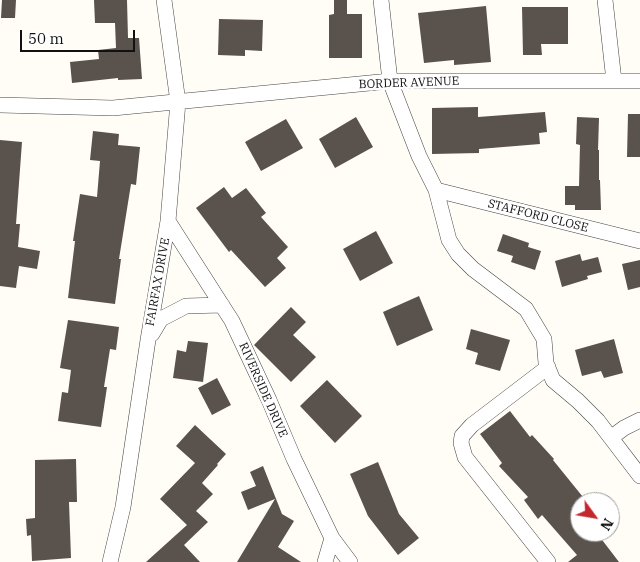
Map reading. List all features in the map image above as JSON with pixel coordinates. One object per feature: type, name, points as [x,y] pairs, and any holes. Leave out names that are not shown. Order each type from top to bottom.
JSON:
[{"type":"street","name":"FAIRFAX DRIVE","points":[[110,562],[124,507],[148,340],[168,222],[178,102],[164,0]]},
{"type":"street","points":[[381,0],[390,81],[419,156],[436,190],[448,240],[458,254],[473,269],[526,309],[544,339],[548,367],[553,380],[578,401],[612,438],[640,476]]},
{"type":"street","points":[[605,0],[614,81]]},
{"type":"street","name":"BORDER AVENUE","points":[[0,105],[113,108],[390,81],[640,81]]},
{"type":"street","name":"STAFFORD CLOSE","points":[[436,190],[640,241]]},
{"type":"street","name":"RIVERSIDE DRIVE","points":[[168,222],[232,321],[332,538],[350,562]]},
{"type":"street","points":[[148,340],[161,319],[186,306],[222,305]]},
{"type":"street","points":[[548,367],[472,425],[462,436],[461,443],[464,457],[548,562]]},
{"type":"street","points":[[612,438],[624,428],[640,420]]},
{"type":"street","points":[[325,562],[332,538]]},
{"type":"building","points":[[2,0],[16,0],[15,18],[1,18]]},
{"type":"building","points":[[94,0],[127,0],[128,38],[139,38],[142,79],[118,80],[118,78],[72,83],[70,62],[99,59],[98,50],[116,48],[115,23],[95,23]]},
{"type":"building","points":[[334,0],[347,0],[347,14],[362,14],[362,58],[329,58],[329,15],[334,14]]},
{"type":"building","points":[[486,6],[491,62],[454,65],[454,60],[424,63],[418,13]]},
{"type":"building","points":[[522,7],[568,7],[568,44],[541,44],[542,55],[523,55]]},
{"type":"building","points":[[219,19],[263,20],[262,51],[245,50],[245,56],[218,55]]},
{"type":"building","points":[[478,107],[478,117],[545,112],[547,132],[539,133],[540,144],[479,149],[479,153],[432,154],[432,108]]},
{"type":"building","points":[[628,114],[640,114],[640,157],[627,157]]},
{"type":"building","points":[[356,117],[373,147],[335,168],[319,139]]},
{"type":"building","points":[[577,117],[599,118],[598,150],[601,210],[575,210],[575,205],[565,205],[565,186],[579,186],[580,145],[576,144]]},
{"type":"building","points":[[286,119],[303,148],[261,171],[245,142]]},
{"type":"building","points":[[93,131],[119,134],[118,145],[140,147],[136,185],[131,184],[119,259],[121,259],[115,304],[68,298],[75,241],[73,241],[80,194],[97,197],[100,161],[90,160]]},
{"type":"building","points":[[0,140],[22,142],[16,224],[20,224],[18,247],[40,251],[37,269],[19,266],[16,288],[0,286]]},
{"type":"building","points":[[224,187],[232,198],[246,188],[266,213],[261,217],[288,247],[277,258],[286,268],[265,287],[231,250],[229,252],[196,208]]},
{"type":"building","points":[[376,231],[393,263],[360,281],[343,249]]},
{"type":"building","points":[[503,234],[529,243],[528,247],[541,251],[535,270],[511,262],[513,256],[497,251]]},
{"type":"building","points":[[580,254],[582,261],[598,257],[602,272],[587,276],[588,279],[562,287],[555,261]]},
{"type":"building","points":[[640,260],[640,287],[628,290],[622,264]]},
{"type":"building","points":[[419,296],[433,330],[397,346],[383,312]]},
{"type":"building","points":[[291,307],[306,322],[293,335],[316,357],[291,382],[254,345]]},
{"type":"building","points":[[68,320],[119,327],[116,350],[110,349],[104,387],[107,387],[101,427],[58,421],[62,392],[68,393],[71,370],[60,368]]},
{"type":"building","points":[[471,329],[510,340],[500,371],[475,364],[478,353],[466,349]]},
{"type":"building","points":[[614,339],[623,373],[604,378],[601,371],[582,376],[575,350]]},
{"type":"building","points":[[188,341],[208,343],[203,382],[173,378],[177,350],[186,352]]},
{"type":"building","points":[[217,378],[231,405],[212,415],[198,388]]},
{"type":"building","points":[[327,380],[362,416],[335,443],[300,406]]},
{"type":"building","points":[[510,411],[530,437],[532,435],[554,459],[579,492],[570,492],[570,542],[604,542],[619,562],[568,562],[577,555],[542,515],[538,519],[524,500],[528,497],[499,466],[502,463],[480,434]]},
{"type":"building","points":[[195,425],[226,454],[202,483],[213,494],[196,511],[208,522],[184,545],[200,562],[146,562],[187,525],[160,499],[195,463],[176,446]]},
{"type":"building","points":[[76,459],[77,502],[69,502],[71,558],[32,561],[31,535],[27,536],[26,519],[35,518],[35,460]]},
{"type":"building","points":[[378,462],[399,514],[419,538],[398,555],[368,516],[350,474]]},
{"type":"building","points":[[263,466],[282,514],[294,521],[278,547],[301,562],[237,562],[275,499],[248,510],[241,492],[256,486],[250,472]]}]
